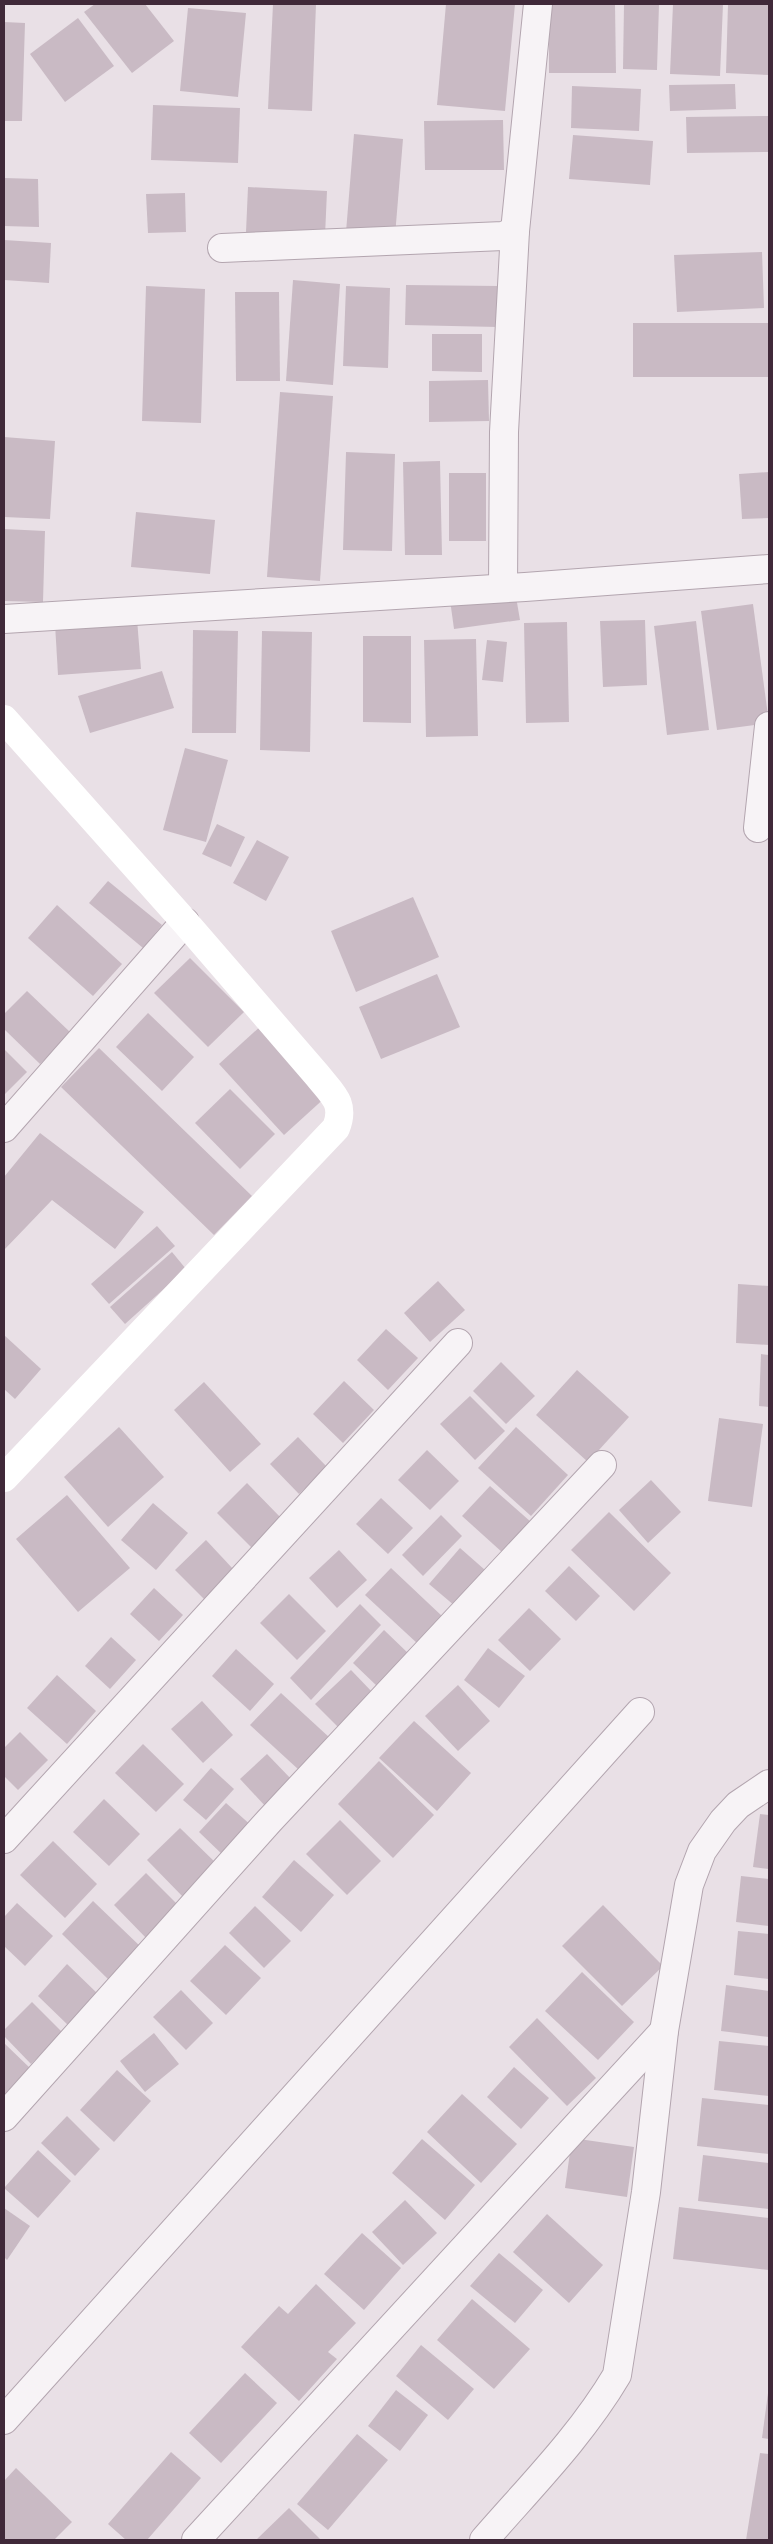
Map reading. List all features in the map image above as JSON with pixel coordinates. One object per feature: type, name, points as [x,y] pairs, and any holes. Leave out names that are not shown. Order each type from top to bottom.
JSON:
[{"type":"street","points":[[503,588],[504,432],[515,231],[538,4]]},
{"type":"street","points":[[222,248],[503,236],[515,231]]},
{"type":"street","points":[[4,619],[503,588],[769,568]]},
{"type":"street","points":[[4,719],[185,922],[333,1095],[338,1101],[340,1117],[336,1128],[4,1478]]},
{"type":"street","points":[[758,828],[769,726]]},
{"type":"street","points":[[4,1128],[185,922]]},
{"type":"street","points":[[4,1839],[458,1343]]},
{"type":"street","points":[[4,2117],[269,1821],[602,1465]]},
{"type":"street","points":[[4,2420],[640,1712]]},
{"type":"street","points":[[484,2540],[580,2429],[602,2400],[617,2375],[646,2192],[664,2031],[689,1885],[702,1851],[717,1828],[738,1805],[769,1784]]},
{"type":"street","points":[[196,2540],[664,2031]]},
{"type":"building","points":[[95,4],[145,4],[174,41],[132,73],[84,12]]},
{"type":"building","points":[[273,4],[316,4],[312,111],[268,109]]},
{"type":"building","points":[[446,4],[515,4],[505,111],[437,105]]},
{"type":"building","points":[[549,4],[615,4],[616,73],[549,73]]},
{"type":"building","points":[[624,4],[659,4],[657,70],[623,69]]},
{"type":"building","points":[[673,4],[723,4],[720,76],[670,74]]},
{"type":"building","points":[[728,4],[769,4],[769,75],[726,73]]},
{"type":"building","points":[[188,8],[246,13],[238,97],[180,91]]},
{"type":"building","points":[[78,18],[114,66],[65,102],[30,54]]},
{"type":"building","points":[[4,22],[25,23],[22,121],[4,121]]},
{"type":"building","points":[[735,84],[736,109],[670,111],[669,85]]},
{"type":"building","points":[[572,86],[641,89],[639,131],[571,128]]},
{"type":"building","points":[[153,105],[240,108],[238,163],[151,160]]},
{"type":"building","points":[[769,116],[769,152],[687,153],[686,117]]},
{"type":"building","points":[[503,120],[504,170],[425,170],[424,121]]},
{"type":"building","points":[[354,134],[403,139],[395,236],[346,232]]},
{"type":"building","points":[[573,135],[653,141],[650,185],[569,179]]},
{"type":"building","points":[[4,178],[38,179],[39,227],[4,226]]},
{"type":"building","points":[[248,187],[327,191],[325,236],[246,232]]},
{"type":"building","points":[[185,193],[186,232],[148,233],[146,194]]},
{"type":"building","points":[[4,240],[51,243],[49,283],[4,280]]},
{"type":"building","points":[[762,252],[764,308],[677,312],[674,255]]},
{"type":"building","points":[[293,280],[340,284],[333,385],[286,381]]},
{"type":"building","points":[[406,285],[499,286],[498,327],[405,325]]},
{"type":"building","points":[[146,286],[205,289],[201,423],[142,421]]},
{"type":"building","points":[[346,286],[390,288],[388,368],[343,366]]},
{"type":"building","points":[[235,292],[279,292],[280,381],[236,381]]},
{"type":"building","points":[[633,323],[768,323],[768,377],[633,377]]},
{"type":"building","points":[[432,334],[482,334],[482,372],[432,371]]},
{"type":"building","points":[[488,380],[489,421],[429,422],[429,381]]},
{"type":"building","points":[[280,392],[333,396],[320,581],[267,577]]},
{"type":"building","points":[[4,437],[55,441],[50,519],[4,517]]},
{"type":"building","points":[[346,452],[395,454],[392,551],[343,550]]},
{"type":"building","points":[[440,461],[442,555],[405,555],[403,462]]},
{"type":"building","points":[[769,472],[769,518],[742,519],[739,474]]},
{"type":"building","points":[[449,473],[486,473],[486,541],[449,541]]},
{"type":"building","points":[[136,512],[215,520],[210,574],[131,567]]},
{"type":"building","points":[[4,529],[45,531],[43,602],[4,601]]},
{"type":"building","points":[[515,591],[520,620],[454,629],[450,600]]},
{"type":"building","points":[[753,604],[769,723],[717,730],[701,611]]},
{"type":"building","points":[[137,619],[141,669],[58,675],[55,624]]},
{"type":"building","points":[[645,620],[647,685],[603,687],[600,621]]},
{"type":"building","points":[[696,621],[709,730],[667,735],[654,626]]},
{"type":"building","points":[[567,622],[569,722],[526,723],[524,623]]},
{"type":"building","points":[[193,630],[238,631],[236,733],[192,733]]},
{"type":"building","points":[[262,631],[312,632],[310,752],[260,750]]},
{"type":"building","points":[[363,636],[411,636],[411,723],[363,722]]},
{"type":"building","points":[[476,639],[478,736],[426,737],[424,640]]},
{"type":"building","points":[[487,640],[507,642],[503,682],[482,680]]},
{"type":"building","points":[[162,671],[174,708],[90,733],[78,696]]},
{"type":"building","points":[[185,748],[228,760],[206,842],[163,830]]},
{"type":"building","points":[[217,824],[245,837],[231,867],[202,854]]},
{"type":"building","points":[[257,840],[289,857],[266,901],[233,883]]},
{"type":"building","points":[[108,881],[162,925],[143,948],[89,903]]},
{"type":"building","points":[[413,897],[439,957],[356,992],[331,931]]},
{"type":"building","points":[[57,905],[122,964],[93,996],[28,938]]},
{"type":"building","points":[[190,958],[244,1012],[208,1047],[154,993]]},
{"type":"building","points":[[437,974],[460,1027],[381,1059],[359,1007]]},
{"type":"building","points":[[27,991],[71,1033],[40,1064],[4,1029],[4,1014]]},
{"type":"building","points":[[148,1013],[194,1057],[162,1091],[116,1047]]},
{"type":"building","points":[[263,1024],[328,1095],[284,1135],[219,1064]]},
{"type":"building","points":[[99,1048],[252,1196],[214,1235],[61,1087]]},
{"type":"building","points":[[4,1049],[27,1072],[4,1095]]},
{"type":"building","points":[[230,1089],[275,1134],[240,1169],[195,1123]]},
{"type":"building","points":[[40,1133],[144,1212],[115,1249],[52,1200],[4,1250],[4,1177]]},
{"type":"building","points":[[157,1226],[175,1246],[109,1304],[91,1284]]},
{"type":"building","points":[[172,1252],[186,1269],[125,1324],[110,1307]]},
{"type":"building","points":[[438,1281],[465,1310],[430,1342],[404,1313]]},
{"type":"building","points":[[738,1284],[769,1286],[769,1345],[736,1343]]},
{"type":"building","points":[[386,1329],[418,1358],[388,1390],[357,1360]]},
{"type":"building","points":[[4,1335],[41,1369],[15,1399],[4,1389]]},
{"type":"building","points":[[761,1354],[769,1355],[769,1407],[759,1406]]},
{"type":"building","points":[[501,1362],[535,1396],[506,1424],[473,1391]]},
{"type":"building","points":[[577,1370],[629,1417],[588,1462],[536,1415]]},
{"type":"building","points":[[344,1381],[374,1410],[343,1443],[313,1414]]},
{"type":"building","points":[[204,1382],[261,1444],[230,1472],[174,1410]]},
{"type":"building","points":[[470,1396],[505,1431],[475,1460],[440,1424]]},
{"type":"building","points":[[719,1418],[763,1424],[752,1507],[708,1501]]},
{"type":"building","points":[[119,1427],[164,1477],[108,1527],[64,1477]]},
{"type":"building","points":[[516,1427],[568,1475],[531,1516],[478,1468]]},
{"type":"building","points":[[298,1437],[327,1467],[299,1494],[270,1464]]},
{"type":"building","points":[[427,1450],[459,1481],[430,1510],[398,1480]]},
{"type":"building","points":[[651,1480],[681,1512],[648,1543],[619,1510]]},
{"type":"building","points":[[247,1483],[282,1519],[252,1548],[217,1513]]},
{"type":"building","points":[[490,1486],[531,1522],[503,1553],[462,1516]]},
{"type":"building","points":[[67,1495],[130,1568],[78,1612],[16,1539]]},
{"type":"building","points":[[381,1498],[413,1528],[388,1554],[356,1524]]},
{"type":"building","points":[[153,1503],[188,1533],[156,1570],[121,1540]]},
{"type":"building","points":[[609,1512],[671,1573],[634,1611],[571,1550]]},
{"type":"building","points":[[441,1515],[462,1536],[423,1576],[402,1555]]},
{"type":"building","points":[[206,1540],[234,1570],[204,1599],[175,1570]]},
{"type":"building","points":[[460,1548],[485,1570],[455,1606],[429,1584]]},
{"type":"building","points":[[339,1550],[367,1580],[337,1608],[309,1578]]},
{"type":"building","points":[[569,1566],[600,1596],[576,1621],[545,1591]]},
{"type":"building","points":[[391,1568],[443,1617],[418,1644],[365,1595]]},
{"type":"building","points":[[154,1588],[183,1615],[159,1641],[130,1614]]},
{"type":"building","points":[[289,1594],[326,1631],[297,1660],[260,1623]]},
{"type":"building","points":[[360,1604],[381,1625],[311,1700],[290,1678]]},
{"type":"building","points":[[529,1608],[561,1639],[530,1671],[498,1640]]},
{"type":"building","points":[[384,1630],[410,1655],[378,1687],[353,1663]]},
{"type":"building","points":[[111,1637],[136,1660],[110,1689],[85,1666]]},
{"type":"building","points":[[488,1648],[525,1676],[499,1708],[464,1680]]},
{"type":"building","points":[[236,1649],[274,1684],[250,1711],[212,1676]]},
{"type":"building","points":[[351,1670],[374,1694],[339,1728],[315,1704]]},
{"type":"building","points":[[57,1675],[96,1711],[67,1744],[27,1708]]},
{"type":"building","points":[[458,1685],[490,1721],[458,1751],[425,1716]]},
{"type":"building","points":[[281,1693],[330,1738],[299,1770],[250,1725]]},
{"type":"building","points":[[202,1701],[233,1735],[203,1763],[171,1729]]},
{"type":"building","points":[[414,1721],[471,1773],[437,1811],[379,1758]]},
{"type":"building","points":[[20,1732],[48,1760],[18,1790],[4,1776],[4,1748]]},
{"type":"building","points":[[143,1744],[184,1784],[156,1812],[115,1773]]},
{"type":"building","points":[[267,1754],[294,1782],[267,1808],[240,1779]]},
{"type":"building","points":[[379,1761],[434,1815],[393,1858],[338,1804]]},
{"type":"building","points":[[211,1768],[234,1789],[206,1820],[183,1800]]},
{"type":"building","points":[[104,1799],[140,1834],[109,1866],[73,1832]]},
{"type":"building","points":[[226,1803],[253,1827],[225,1857],[199,1832]]},
{"type":"building","points":[[760,1814],[769,1815],[769,1869],[753,1867]]},
{"type":"building","points":[[340,1820],[381,1861],[347,1895],[306,1854]]},
{"type":"building","points":[[180,1828],[220,1867],[186,1900],[147,1860]]},
{"type":"building","points":[[53,1841],[97,1884],[65,1918],[20,1875]]},
{"type":"building","points":[[294,1860],[334,1895],[301,1932],[262,1897]]},
{"type":"building","points":[[146,1873],[182,1909],[149,1941],[114,1905]]},
{"type":"building","points":[[741,1876],[769,1879],[769,1926],[736,1922]]},
{"type":"building","points":[[93,1901],[142,1948],[110,1981],[62,1934]]},
{"type":"building","points":[[17,1903],[53,1936],[25,1966],[4,1946],[4,1917]]},
{"type":"building","points":[[603,1905],[663,1966],[622,2006],[562,1946]]},
{"type":"building","points":[[255,1906],[291,1941],[264,1968],[229,1933]]},
{"type":"building","points":[[738,1931],[769,1934],[769,1979],[734,1975]]},
{"type":"building","points":[[225,1945],[261,1978],[226,2015],[190,1981]]},
{"type":"building","points":[[67,1964],[100,1996],[71,2028],[38,1996]]},
{"type":"building","points":[[582,1972],[634,2022],[598,2060],[545,2011]]},
{"type":"building","points":[[726,1985],[769,1991],[769,2037],[721,2031]]},
{"type":"building","points":[[181,1990],[213,2023],[186,2050],[153,2017]]},
{"type":"building","points":[[32,2002],[62,2032],[31,2064],[4,2036],[4,2030]]},
{"type":"building","points":[[537,2018],[596,2078],[567,2106],[509,2047]]},
{"type":"building","points":[[154,2033],[179,2064],[145,2092],[120,2061]]},
{"type":"building","points":[[719,2041],[769,2046],[769,2096],[714,2090]]},
{"type":"building","points":[[4,2043],[32,2070],[4,2099]]},
{"type":"building","points":[[514,2067],[549,2098],[521,2129],[487,2097]]},
{"type":"building","points":[[117,2070],[151,2101],[114,2142],[80,2110]]},
{"type":"building","points":[[462,2094],[517,2144],[481,2183],[427,2132]]},
{"type":"building","points":[[702,2098],[769,2105],[769,2154],[697,2146]]},
{"type":"building","points":[[67,2116],[100,2149],[75,2176],[41,2143]]},
{"type":"building","points":[[572,2138],[634,2147],[627,2197],[565,2188]]},
{"type":"building","points":[[422,2139],[475,2185],[445,2220],[392,2173]]},
{"type":"building","points":[[38,2150],[71,2181],[38,2218],[4,2188]]},
{"type":"building","points":[[703,2155],[769,2163],[769,2209],[698,2201]]},
{"type":"building","points":[[405,2200],[437,2233],[403,2265],[372,2232]]},
{"type":"building","points":[[679,2207],[769,2218],[769,2270],[673,2259]]},
{"type":"building","points":[[4,2208],[30,2226],[7,2260],[4,2257]]},
{"type":"building","points":[[547,2214],[603,2265],[569,2303],[513,2252]]},
{"type":"building","points":[[362,2233],[401,2268],[364,2310],[324,2274]]},
{"type":"building","points":[[499,2253],[543,2290],[515,2323],[470,2286]]},
{"type":"building","points":[[316,2284],[356,2323],[328,2352],[337,2359],[299,2401],[241,2347],[279,2306],[288,2314]]},
{"type":"building","points":[[472,2299],[530,2349],[494,2389],[437,2340]]},
{"type":"building","points":[[421,2345],[474,2389],[448,2420],[396,2376]]},
{"type":"building","points":[[245,2373],[277,2403],[221,2463],[189,2433]]},
{"type":"building","points":[[396,2390],[428,2415],[400,2451],[368,2426]]},
{"type":"building","points":[[769,2393],[769,2439],[762,2438]]},
{"type":"building","points":[[357,2434],[388,2460],[328,2530],[297,2504]]},
{"type":"building","points":[[171,2452],[201,2478],[147,2540],[126,2540],[108,2524]]},
{"type":"building","points":[[760,2453],[769,2454],[769,2540],[746,2540]]},
{"type":"building","points":[[16,2468],[72,2522],[54,2540],[4,2540],[4,2481]]},
{"type":"building","points":[[289,2508],[321,2540],[256,2540]]}]
